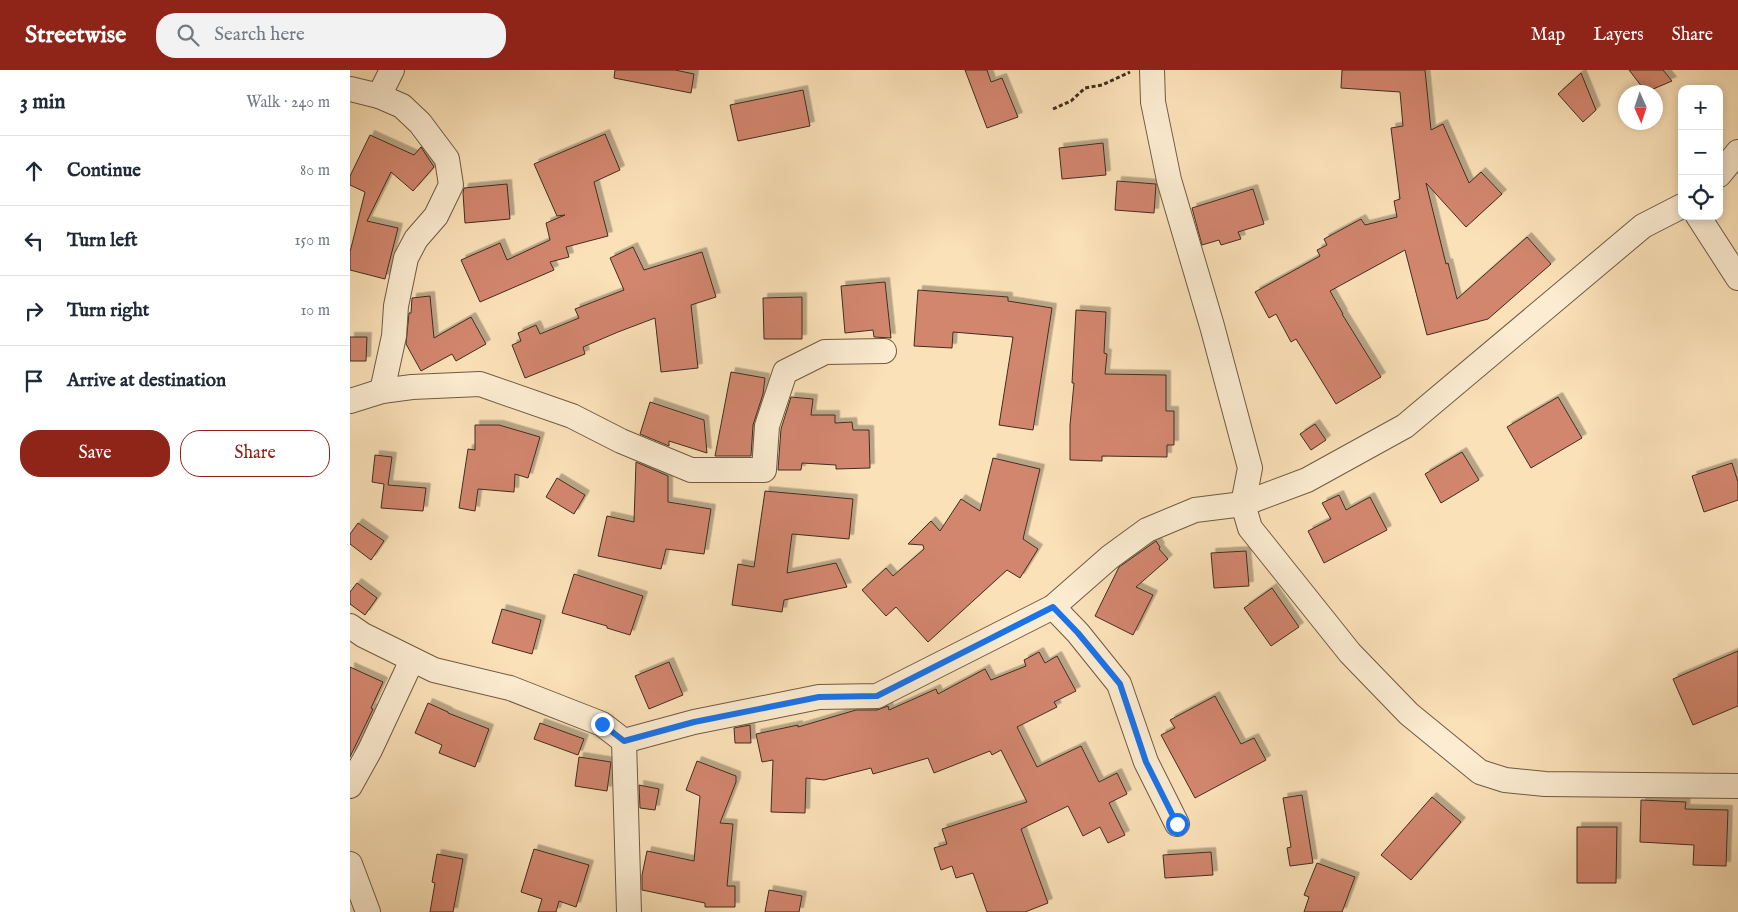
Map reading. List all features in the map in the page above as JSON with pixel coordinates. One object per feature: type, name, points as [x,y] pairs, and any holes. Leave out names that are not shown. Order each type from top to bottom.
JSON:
[{"type":"street","points":[[379,96],[392,70]]},
{"type":"street","points":[[1152,70],[1154,102],[1170,180],[1250,468],[1243,504],[1250,528],[1350,653],[1408,714],[1480,772],[1505,780],[1546,784],[1738,786]]},
{"type":"street","points":[[350,89],[379,96],[402,106],[420,123],[447,159],[451,185],[436,216],[416,239],[406,258],[396,306],[394,336],[382,391]]},
{"type":"street","points":[[1723,170],[1738,152]]},
{"type":"street","points":[[624,741],[694,722],[819,697],[877,696],[1053,607],[1110,557],[1147,530],[1195,510],[1243,504],[1307,480],[1405,426],[1643,226],[1678,208]]},
{"type":"street","points":[[1701,220],[1738,278]]},
{"type":"street","points":[[350,401],[382,391],[412,387],[480,384],[572,416],[621,441],[691,470],[764,470],[767,426],[785,372],[825,352],[884,351]]},
{"type":"street","points":[[1053,607],[1078,633],[1120,684],[1146,762],[1177,824]]},
{"type":"street","points":[[350,626],[434,670],[510,688],[602,724],[624,741]]},
{"type":"street","points":[[350,786],[370,750],[412,660]]},
{"type":"street","points":[[624,741],[629,912]]},
{"type":"street","points":[[350,864],[368,912]]},
{"type":"path","points":[[1053,109],[1070,101],[1084,88],[1102,85],[1135,70]]},
{"type":"building","points":[[615,70],[675,70],[694,74],[691,93],[614,78]]},
{"type":"building","points":[[965,70],[987,70],[991,82],[1002,78],[1018,117],[987,128]]},
{"type":"building","points":[[1342,70],[1425,70],[1431,130],[1443,124],[1469,183],[1481,172],[1502,194],[1466,227],[1426,183],[1446,264],[1448,263],[1457,299],[1527,237],[1551,264],[1488,319],[1427,335],[1405,250],[1330,291],[1381,377],[1336,404],[1296,339],[1291,342],[1276,314],[1269,318],[1255,292],[1320,256],[1317,250],[1327,245],[1324,239],[1361,219],[1365,225],[1397,217],[1394,201],[1400,199],[1391,128],[1403,126],[1400,92],[1341,88]]},
{"type":"building","points":[[1629,70],[1663,70],[1672,81],[1663,85],[1641,85]]},
{"type":"building","points":[[1581,73],[1596,110],[1583,122],[1558,94]]},
{"type":"building","points":[[803,90],[810,126],[738,141],[730,105]]},
{"type":"building","points":[[605,134],[620,170],[594,182],[608,236],[566,247],[569,257],[550,262],[554,270],[480,302],[461,260],[500,243],[507,260],[550,240],[546,223],[565,215],[557,216],[534,164]]},
{"type":"building","points":[[370,135],[414,155],[421,147],[434,167],[413,191],[391,172],[367,221],[398,228],[385,279],[350,270],[350,252],[365,192],[350,185],[350,176]]},
{"type":"building","points":[[1103,143],[1106,175],[1062,179],[1059,148]]},
{"type":"building","points":[[1117,181],[1156,184],[1154,213],[1115,210]]},
{"type":"building","points":[[507,184],[510,219],[465,223],[464,188]]},
{"type":"building","points":[[1253,189],[1264,224],[1238,232],[1241,239],[1221,245],[1219,240],[1202,245],[1192,208]]},
{"type":"building","points":[[633,247],[644,270],[702,252],[716,297],[691,305],[698,368],[661,372],[655,318],[583,347],[585,354],[525,378],[512,345],[521,341],[518,333],[536,325],[540,334],[579,318],[575,309],[624,290],[610,258]]},
{"type":"building","points":[[885,282],[891,338],[874,337],[873,330],[845,333],[841,286]]},
{"type":"building","points":[[918,290],[1008,297],[1008,301],[1052,308],[1033,430],[999,425],[1013,337],[953,332],[952,348],[914,346]]},
{"type":"building","points":[[430,296],[434,338],[471,317],[486,344],[456,361],[452,354],[421,371],[406,344],[409,313],[411,313],[412,298]]},
{"type":"building","points":[[802,297],[802,339],[764,339],[763,298]]},
{"type":"building","points":[[1076,310],[1106,312],[1104,353],[1107,354],[1105,374],[1166,375],[1166,411],[1174,411],[1174,445],[1167,445],[1167,457],[1102,456],[1102,461],[1070,460]]},
{"type":"building","points":[[350,337],[367,337],[366,361],[350,361]]},
{"type":"building","points":[[731,372],[765,378],[763,394],[753,425],[751,456],[715,456]]},
{"type":"building","points":[[791,397],[813,399],[811,415],[835,415],[835,423],[852,422],[853,430],[869,430],[870,468],[836,469],[836,465],[802,463],[801,470],[778,470],[781,429]]},
{"type":"building","points":[[1558,397],[1582,438],[1531,468],[1507,427]]},
{"type":"building","points":[[650,402],[704,420],[707,453],[669,441],[669,446],[640,434]]},
{"type":"building","points":[[1315,424],[1326,440],[1311,450],[1300,434]]},
{"type":"building","points":[[475,425],[499,425],[540,437],[528,478],[515,474],[514,492],[478,489],[475,511],[459,508],[468,449],[475,450]]},
{"type":"building","points":[[1462,452],[1479,480],[1441,503],[1425,474]]},
{"type":"building","points":[[375,455],[392,457],[388,485],[426,488],[423,511],[381,508],[384,484],[372,482]]},
{"type":"building","points":[[993,458],[1040,469],[1023,539],[1038,549],[1020,578],[1007,570],[928,642],[896,607],[886,616],[862,590],[886,568],[893,576],[924,549],[923,545],[908,544],[931,521],[940,531],[961,499],[980,511]]},
{"type":"building","points":[[636,462],[668,476],[668,502],[711,509],[704,554],[666,549],[661,569],[598,556],[607,516],[634,522]]},
{"type":"building","points":[[1732,463],[1738,482],[1738,500],[1704,512],[1692,476]]},
{"type":"building","points":[[557,478],[585,495],[574,514],[546,497]]},
{"type":"building","points":[[765,491],[853,499],[849,539],[792,534],[787,573],[836,563],[847,587],[784,600],[782,612],[732,605],[738,564],[754,567]]},
{"type":"building","points":[[1339,495],[1346,510],[1370,497],[1387,530],[1324,563],[1308,531],[1331,519],[1322,503]]},
{"type":"building","points":[[358,523],[384,541],[371,560],[350,544],[350,534]]},
{"type":"building","points":[[1156,541],[1160,547],[1159,549],[1168,559],[1136,587],[1153,595],[1133,635],[1095,616],[1119,567]]},
{"type":"building","points":[[1246,551],[1249,586],[1214,588],[1211,553]]},
{"type":"building","points":[[574,574],[643,596],[630,635],[562,613]]},
{"type":"building","points":[[357,583],[377,598],[365,615],[350,604],[350,592]]},
{"type":"building","points":[[1272,588],[1299,627],[1271,646],[1244,608]]},
{"type":"building","points":[[502,609],[541,620],[532,654],[492,643]]},
{"type":"building","points":[[1738,651],[1738,706],[1693,725],[1673,679]]},
{"type":"building","points":[[1039,652],[1045,663],[1057,656],[1076,691],[1054,702],[1057,707],[1017,727],[1037,767],[1081,746],[1099,782],[1117,773],[1127,794],[1109,803],[1125,835],[1108,843],[1100,827],[1083,836],[1068,806],[1021,829],[1048,903],[1025,912],[987,912],[973,873],[956,878],[952,866],[941,870],[934,848],[947,844],[942,829],[1027,802],[1001,750],[992,755],[990,751],[934,773],[928,758],[873,774],[871,768],[824,780],[806,778],[805,813],[771,812],[773,760],[762,762],[756,734],[798,725],[798,727],[856,710],[877,710],[888,706],[889,710],[936,689],[938,694],[985,669],[991,680],[1026,666],[1024,660]]},
{"type":"building","points":[[669,662],[683,695],[649,709],[635,676]]},
{"type":"building","points":[[350,667],[383,682],[371,708],[373,709],[350,757]]},
{"type":"building","points":[[1215,696],[1241,744],[1254,738],[1266,760],[1195,798],[1161,735],[1175,728],[1170,720]]},
{"type":"building","points":[[428,703],[489,729],[475,767],[439,753],[442,745],[415,733]]},
{"type":"building","points":[[540,723],[584,739],[578,755],[534,739]]},
{"type":"building","points":[[750,725],[751,743],[735,743],[734,728]]},
{"type":"building","points":[[579,757],[611,762],[607,791],[575,786]]},
{"type":"building","points":[[697,761],[736,776],[736,782],[720,823],[733,824],[727,886],[735,886],[735,907],[705,907],[705,903],[642,890],[642,875],[647,851],[694,861],[700,796],[686,790]]},
{"type":"building","points":[[639,785],[659,789],[655,810],[640,808]]},
{"type":"building","points":[[1302,795],[1313,863],[1290,866],[1287,848],[1291,847],[1283,798]]},
{"type":"building","points":[[1432,797],[1461,822],[1411,880],[1381,855]]},
{"type":"building","points":[[1641,800],[1686,802],[1685,809],[1728,810],[1726,866],[1693,865],[1694,845],[1640,842]]},
{"type":"building","points":[[1577,827],[1617,827],[1616,883],[1577,883]]},
{"type":"building","points":[[534,849],[589,865],[576,907],[559,901],[556,912],[538,912],[542,899],[521,892]]},
{"type":"building","points":[[1211,852],[1213,875],[1165,878],[1163,855]]},
{"type":"building","points":[[437,854],[463,859],[453,912],[430,912],[435,883],[432,882]]},
{"type":"building","points":[[1317,863],[1355,877],[1342,912],[1304,912],[1309,897],[1304,895]]},
{"type":"building","points":[[769,890],[802,896],[799,912],[765,912]]},
{"type":"route","points":[[602,724],[624,741],[694,722],[819,697],[877,696],[1053,607],[1078,633],[1120,684],[1146,762],[1177,824]]}]
